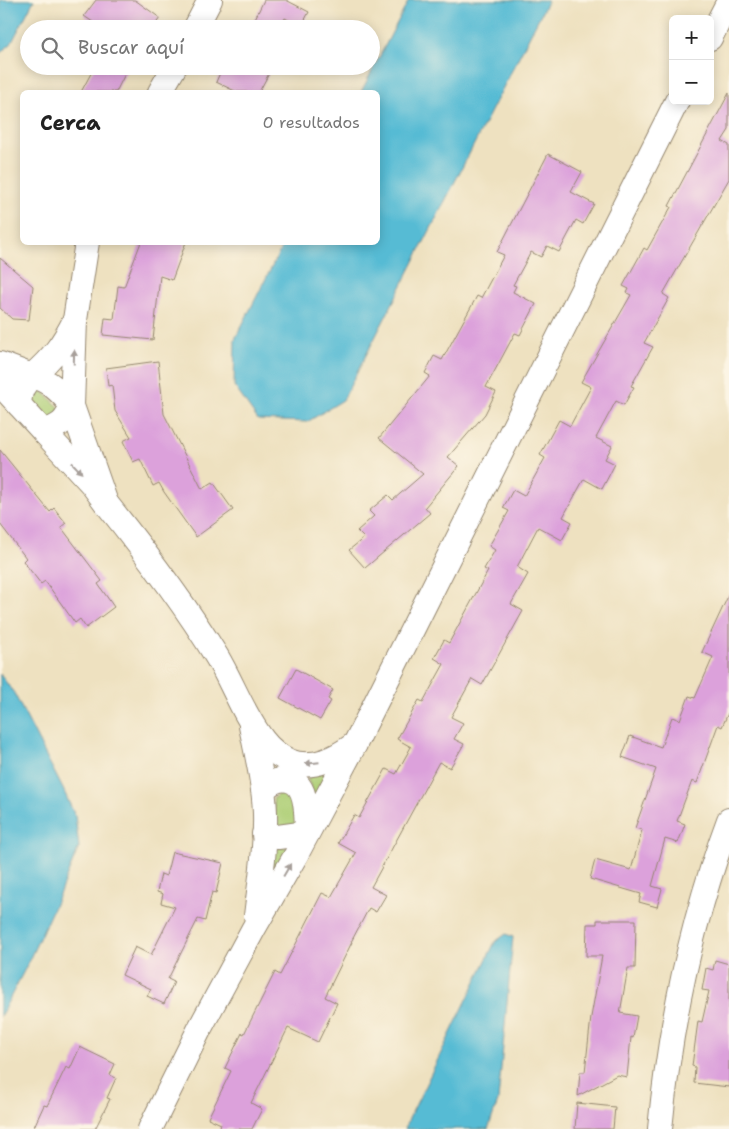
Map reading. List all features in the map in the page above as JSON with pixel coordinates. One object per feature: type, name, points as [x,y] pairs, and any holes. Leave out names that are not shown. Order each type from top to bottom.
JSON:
[{"type":"street","points":[[200,20],[210,0]]},
{"type":"street","points":[[714,30],[729,1]]},
{"type":"street","points":[[161,90],[169,75]]},
{"type":"street","points":[[150,1129],[200,1028],[355,744],[675,105]]},
{"type":"street","points":[[44,432],[57,427],[66,420],[72,406],[75,320],[88,245]]},
{"type":"street","points":[[19,405],[20,390],[25,382],[49,361],[64,343],[75,320]]},
{"type":"street","points":[[0,364],[43,379],[59,390],[72,406],[106,503]]},
{"type":"street","points":[[0,384],[91,483],[158,568],[217,657],[235,688],[250,722],[264,742],[289,761],[301,764],[314,764],[340,754],[355,744]]},
{"type":"street","points":[[250,722],[263,789],[264,834],[264,856],[254,928]]},
{"type":"street","points":[[275,752],[302,790],[305,801],[307,833]]},
{"type":"street","points":[[263,789],[270,783],[280,779],[297,783]]},
{"type":"street","points":[[660,1129],[675,1016],[693,935],[715,859],[729,820]]},
{"type":"street","points":[[264,834],[278,838],[307,833]]},
{"type":"green space","points":[[41,390],[62,410],[47,423],[29,405],[33,395]]},
{"type":"green space","points":[[337,766],[318,804],[307,778]]},
{"type":"green space","points":[[288,791],[295,796],[299,820],[295,827],[281,828],[276,823],[273,799],[279,793]]},
{"type":"green space","points":[[272,847],[291,848],[269,888]]},
{"type":"water","points":[[0,0],[34,0],[24,20],[20,20],[20,27],[11,44],[0,53]]},
{"type":"water","points":[[409,0],[548,0],[343,400],[307,422],[258,420],[234,386],[235,339],[283,245],[380,245],[380,90],[362,90],[370,75],[380,75],[380,56]]},
{"type":"water","points":[[0,674],[14,693],[63,789],[75,816],[79,847],[25,969],[0,1017]]},
{"type":"water","points":[[506,934],[513,937],[498,1101],[488,1129],[404,1129],[495,942]]},
{"type":"building","points":[[96,0],[135,0],[160,18],[159,20],[90,20],[84,16]]},
{"type":"building","points":[[264,0],[286,0],[309,12],[305,20],[289,20],[285,18],[284,20],[254,20]]},
{"type":"building","points":[[90,75],[124,75],[117,90],[82,90]]},
{"type":"building","points":[[219,75],[268,75],[260,90],[233,90],[216,82]]},
{"type":"building","points":[[729,93],[729,130],[722,141],[729,145],[729,179],[663,294],[669,298],[644,343],[653,347],[631,386],[634,387],[624,405],[616,401],[596,438],[612,446],[605,459],[615,464],[602,489],[584,479],[563,517],[572,522],[562,540],[538,527],[517,567],[528,574],[511,604],[523,611],[482,685],[472,679],[451,717],[463,723],[454,739],[464,744],[450,768],[439,762],[371,887],[386,895],[376,912],[369,908],[325,997],[337,1003],[318,1042],[288,1028],[251,1103],[262,1109],[252,1129],[219,1129],[221,1124],[208,1118],[231,1071],[225,1068],[242,1033],[244,1034],[275,972],[280,975],[322,893],[331,897],[356,853],[338,843],[354,815],[359,818],[386,769],[396,774],[411,747],[397,739],[419,700],[423,702],[444,664],[434,658],[444,640],[449,643],[488,571],[484,569],[495,550],[489,546],[509,511],[503,508],[513,490],[524,496],[545,458],[540,455],[559,420],[570,426],[591,387],[581,382],[631,295],[627,293],[629,289],[623,286],[644,248],[647,250],[671,207],[669,206]]},
{"type":"building","points":[[548,154],[582,172],[571,192],[594,204],[583,224],[576,220],[559,252],[547,246],[541,257],[531,252],[513,285],[516,286],[513,292],[536,304],[520,335],[515,333],[486,387],[496,392],[485,414],[448,457],[459,466],[425,507],[430,513],[365,568],[349,550],[364,538],[357,531],[374,516],[369,511],[388,495],[393,500],[423,474],[379,438],[430,376],[425,373],[434,356],[442,360],[477,296],[481,298],[504,255],[497,252]]},
{"type":"building","points":[[140,245],[185,245],[172,280],[160,276],[153,340],[103,335],[105,318],[114,319],[118,286],[124,287]]},
{"type":"building","points":[[0,258],[33,286],[29,320],[12,319],[0,308]]},
{"type":"building","points":[[158,361],[164,414],[202,489],[213,482],[233,510],[196,537],[159,483],[153,486],[140,459],[133,462],[123,441],[131,437],[115,411],[112,385],[108,386],[106,368]]},
{"type":"building","points":[[0,450],[50,512],[54,508],[66,523],[61,527],[102,581],[98,584],[114,607],[86,628],[80,619],[75,623],[45,581],[41,584],[23,561],[26,558],[0,524]]},
{"type":"building","points":[[729,594],[729,711],[722,727],[718,725],[697,783],[692,781],[677,821],[685,824],[678,843],[665,839],[652,886],[662,889],[657,907],[639,902],[641,894],[590,879],[595,860],[631,870],[642,830],[635,828],[656,769],[622,757],[630,736],[661,747],[672,717],[680,720],[689,696],[695,698],[713,657],[702,652]]},
{"type":"building","points":[[296,669],[333,690],[328,699],[331,701],[320,720],[280,698]]},
{"type":"building","points":[[172,852],[223,863],[216,893],[212,892],[205,921],[198,919],[168,979],[174,982],[164,1004],[147,996],[151,989],[122,975],[135,947],[151,955],[175,907],[161,903],[163,894],[157,892],[161,874],[166,876]]},
{"type":"building","points":[[597,920],[636,920],[635,968],[628,968],[620,1013],[637,1016],[633,1038],[631,1037],[627,1077],[617,1075],[578,1096],[580,1072],[585,1072],[591,1017],[602,956],[586,956],[587,924],[597,924]]},
{"type":"building","points":[[715,960],[729,964],[729,1087],[694,1083],[695,1067],[692,1066],[698,1021],[702,1022],[709,991],[702,990],[706,968],[713,970]]},
{"type":"building","points":[[80,1047],[115,1064],[110,1075],[116,1078],[107,1098],[110,1099],[95,1129],[33,1129],[44,1105],[47,1106],[66,1067],[70,1069]]},
{"type":"building","points":[[577,1103],[615,1107],[613,1129],[575,1129]]}]
